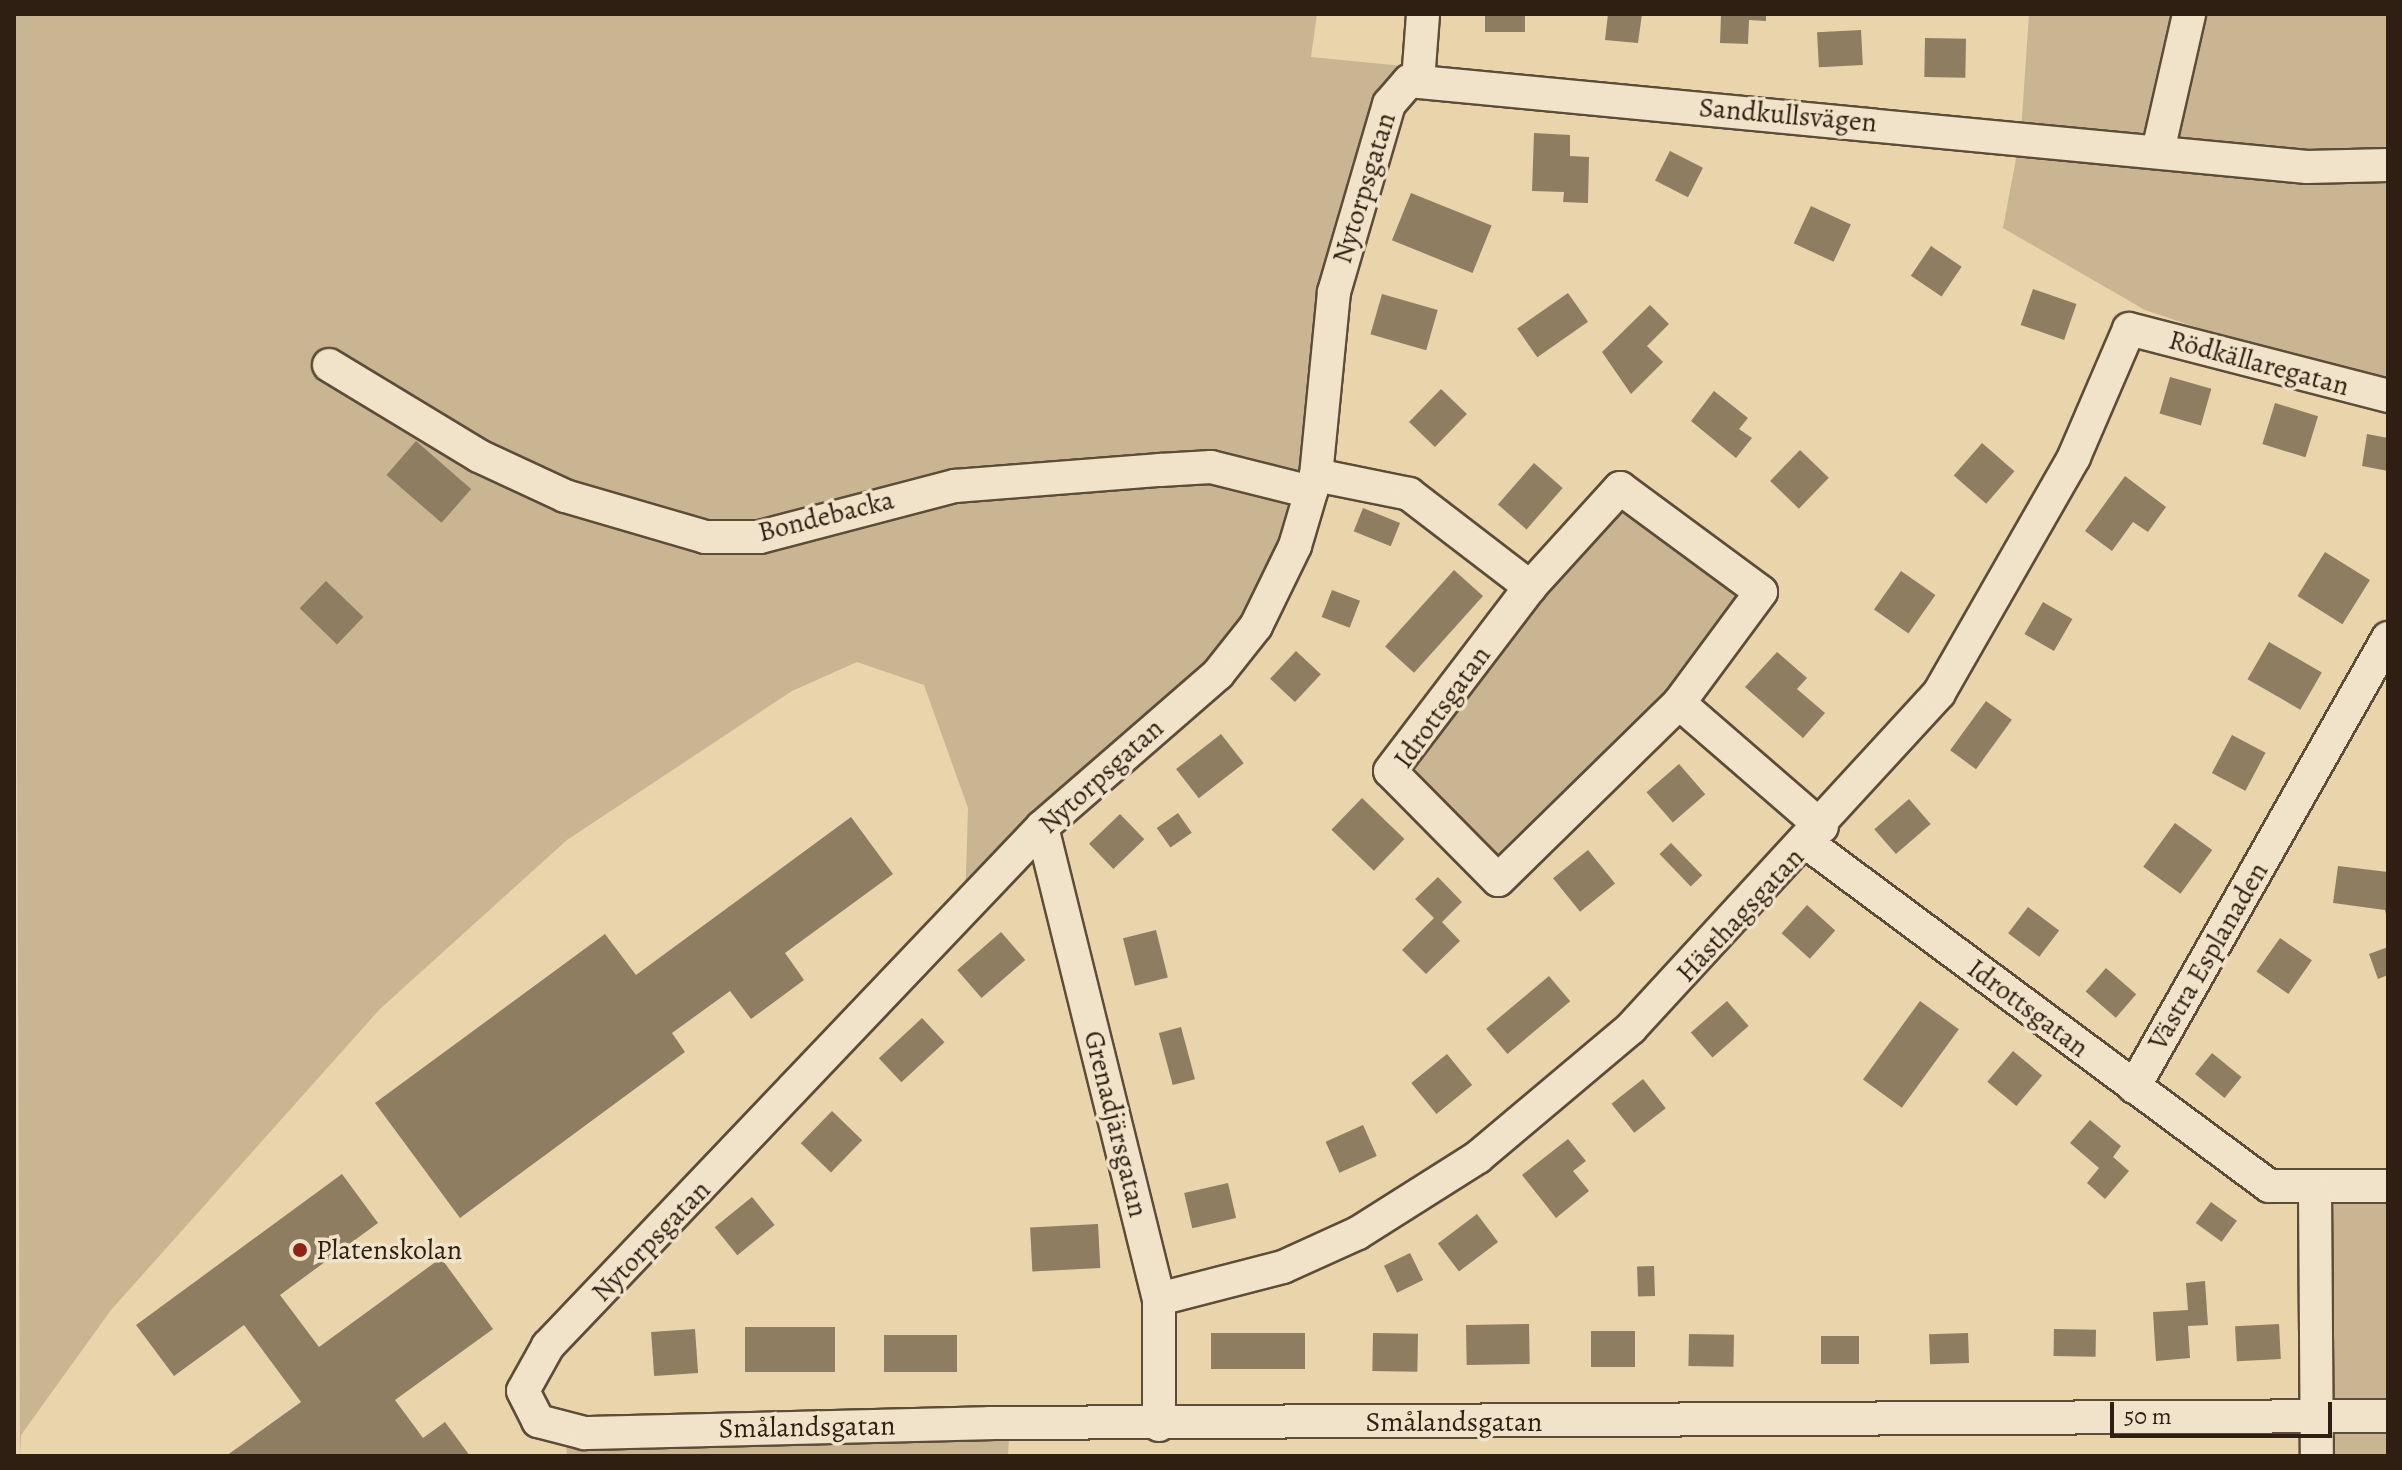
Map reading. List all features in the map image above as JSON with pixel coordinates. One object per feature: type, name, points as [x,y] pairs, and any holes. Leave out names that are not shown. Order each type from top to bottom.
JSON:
[{"type":"street","name":"Nytorpsgatan","points":[[528,1411],[523,1391],[548,1346],[1042,827],[1218,674],[1280,584],[1313,484],[1334,292],[1389,104],[1398,88],[1418,81],[1423,14]]},
{"type":"street","points":[[2158,151],[2189,14]]},
{"type":"street","name":"Sandkullsvägen","points":[[1418,81],[2307,167],[2388,165]]},
{"type":"street","name":"Rödkällaregatan","points":[[2129,329],[2388,396]]},
{"type":"street","name":"Hästhagsgatan","points":[[1159,1299],[1283,1267],[1358,1233],[1478,1157],[1631,1028],[1897,747],[1983,625],[2074,457],[2129,329]]},
{"type":"street","name":"Bondebacka","points":[[329,365],[479,456],[565,496],[705,537],[760,537],[955,486],[1211,467],[1313,484]]},
{"type":"street","points":[[1313,484],[1409,494],[1530,587]]},
{"type":"street","name":"Idrottsgatan","points":[[1620,488],[1761,592],[1679,703],[1498,880],[1390,771],[1530,587],[1620,488]]},
{"type":"street","name":"Västra Esplanaden","points":[[2134,1087],[2387,644]]},
{"type":"street","name":"Idrottsgatan","points":[[1679,703],[1815,835],[2134,1087]]},
{"type":"street","name":"Grenadjärsgatan","points":[[1042,827],[1159,1299],[1159,1425]]},
{"type":"street","points":[[2134,1087],[2269,1186],[2315,1191],[2388,1186]]},
{"type":"street","points":[[2315,1191],[2317,1456]]},
{"type":"street","name":"Smålandsgatan","points":[[528,1411],[554,1431],[584,1433],[1159,1425],[2388,1416]]},
{"type":"shaded area","points":[[14,14],[1317,14],[1311,57],[1434,69],[1395,107],[1341,319],[1334,472],[1310,549],[1256,642],[965,905],[968,808],[924,685],[857,662],[792,691],[567,840],[380,1009],[111,1310],[21,1435],[20,1456]]},
{"type":"shaded area","points":[[2029,14],[2388,14],[2388,392],[2145,310],[2003,228],[2021,132]]},
{"type":"shaded area","points":[[1625,490],[1756,591],[1690,693],[1499,878],[1411,764]]},
{"type":"shaded area","points":[[2320,1183],[2388,1183],[2388,1456],[2320,1456]]},
{"type":"shaded area","points":[[1010,1421],[1008,1456],[567,1456],[566,1439]]},
{"type":"building","points":[[1485,14],[1525,14],[1525,32],[1485,32]]},
{"type":"building","points":[[1608,14],[1642,14],[1638,43],[1605,40]]},
{"type":"building","points":[[1721,14],[1766,14],[1766,21],[1749,20],[1748,44],[1720,43]]},
{"type":"building","points":[[1861,30],[1863,65],[1819,67],[1817,32]]},
{"type":"building","points":[[1925,38],[1966,39],[1965,78],[1924,77]]},
{"type":"building","points":[[1534,133],[1570,135],[1570,156],[1589,157],[1588,203],[1563,202],[1564,192],[1532,191]]},
{"type":"building","points":[[1670,151],[1703,168],[1688,197],[1655,180]]},
{"type":"building","points":[[1411,193],[1492,226],[1473,273],[1392,240]]},
{"type":"building","points":[[1811,206],[1851,225],[1834,262],[1794,243]]},
{"type":"building","points":[[1931,246],[1962,267],[1942,297],[1911,276]]},
{"type":"building","points":[[2033,289],[2076,304],[2064,340],[2021,325]]},
{"type":"building","points":[[1568,293],[1588,322],[1537,357],[1517,329]]},
{"type":"building","points":[[1382,294],[1438,310],[1426,350],[1370,334]]},
{"type":"building","points":[[1650,305],[1669,324],[1647,346],[1663,362],[1631,394],[1602,352]]},
{"type":"building","points":[[2170,377],[2211,389],[2201,425],[2160,414]]},
{"type":"building","points":[[1441,389],[1467,414],[1435,447],[1409,422]]},
{"type":"building","points":[[1714,391],[1748,418],[1739,429],[1752,438],[1736,458],[1691,421]]},
{"type":"building","points":[[2275,403],[2318,416],[2305,457],[2262,444]]},
{"type":"building","points":[[2367,434],[2388,438],[2388,471],[2362,466]]},
{"type":"building","points":[[416,441],[471,489],[442,523],[386,475]]},
{"type":"building","points":[[1982,443],[2014,471],[1986,504],[1954,475]]},
{"type":"building","points":[[1800,450],[1829,478],[1799,509],[1770,481]]},
{"type":"building","points":[[1534,463],[1563,488],[1527,529],[1498,505]]},
{"type":"building","points":[[2125,476],[2166,507],[2148,532],[2133,522],[2112,551],[2085,531]]},
{"type":"building","points":[[1363,508],[1400,523],[1391,546],[1354,531]]},
{"type":"building","points":[[2325,552],[2370,580],[2342,624],[2297,596]]},
{"type":"building","points":[[1454,570],[1483,596],[1414,673],[1385,647]]},
{"type":"building","points":[[1901,571],[1935,595],[1908,634],[1874,610]]},
{"type":"building","points":[[326,581],[363,617],[337,644],[300,608]]},
{"type":"building","points":[[1332,590],[1360,601],[1350,628],[1322,617]]},
{"type":"building","points":[[2043,602],[2072,619],[2054,651],[2024,634]]},
{"type":"building","points":[[2269,642],[2322,672],[2300,710],[2248,679]]},
{"type":"building","points":[[1296,651],[1321,674],[1295,702],[1270,679]]},
{"type":"building","points":[[1777,652],[1807,678],[1797,689],[1825,713],[1803,738],[1745,687]]},
{"type":"building","points":[[1986,701],[2012,720],[1976,769],[1950,750]]},
{"type":"building","points":[[1221,734],[1244,763],[1199,798],[1176,769]]},
{"type":"building","points":[[2232,735],[2266,753],[2245,791],[2212,773]]},
{"type":"building","points":[[1679,764],[1705,794],[1673,822],[1647,792]]},
{"type":"building","points":[[1362,798],[1404,839],[1374,871],[1331,830]]},
{"type":"building","points":[[1909,799],[1931,824],[1896,854],[1874,829]]},
{"type":"building","points":[[1178,813],[1192,833],[1170,848],[1157,828]]},
{"type":"building","points":[[1120,814],[1144,839],[1113,869],[1089,844]]},
{"type":"building","points":[[851,817],[893,874],[785,953],[804,980],[751,1019],[730,991],[672,1033],[685,1052],[460,1218],[375,1103],[605,934],[636,975]]},
{"type":"building","points":[[2175,823],[2212,850],[2180,894],[2143,867]]},
{"type":"building","points":[[1671,843],[1702,875],[1691,886],[1659,854]]},
{"type":"building","points":[[1588,850],[1615,883],[1580,912],[1553,878]]},
{"type":"building","points":[[2338,866],[2388,872],[2388,923],[2385,910],[2333,903]]},
{"type":"building","points":[[1438,877],[1462,902],[1442,922],[1460,941],[1426,974],[1402,950],[1434,918],[1415,899]]},
{"type":"building","points":[[1807,905],[1835,930],[1810,959],[1782,933]]},
{"type":"building","points":[[2028,907],[2059,930],[2039,957],[2008,933]]},
{"type":"building","points":[[1156,930],[1168,978],[1135,986],[1123,938]]},
{"type":"building","points":[[1001,932],[1025,960],[982,998],[957,970]]},
{"type":"building","points":[[2280,938],[2312,960],[2288,994],[2256,972]]},
{"type":"building","points":[[2388,947],[2388,975],[2378,979],[2369,954]]},
{"type":"building","points":[[2106,968],[2136,994],[2116,1018],[2086,991]]},
{"type":"building","points":[[1549,976],[1570,1001],[1507,1054],[1486,1029]]},
{"type":"building","points":[[1727,1001],[1749,1026],[1712,1057],[1691,1032]]},
{"type":"building","points":[[1920,1001],[1959,1029],[1902,1108],[1863,1079]]},
{"type":"building","points":[[922,1018],[945,1042],[901,1082],[879,1058]]},
{"type":"building","points":[[1181,1027],[1195,1079],[1173,1085],[1159,1033]]},
{"type":"building","points":[[2013,1051],[2042,1075],[2016,1106],[1987,1082]]},
{"type":"building","points":[[2212,1053],[2242,1077],[2225,1098],[2195,1074]]},
{"type":"building","points":[[1447,1054],[1472,1085],[1436,1114],[1411,1083]]},
{"type":"building","points":[[1643,1079],[1666,1108],[1634,1133],[1611,1104]]},
{"type":"building","points":[[832,1111],[862,1140],[831,1173],[801,1143]]},
{"type":"building","points":[[2090,1120],[2121,1146],[2113,1157],[2129,1171],[2105,1199],[2087,1183],[2099,1168],[2070,1143]]},
{"type":"building","points":[[1363,1125],[1377,1156],[1339,1173],[1326,1142]]},
{"type":"building","points":[[1568,1139],[1586,1161],[1573,1171],[1589,1191],[1556,1218],[1522,1175]]},
{"type":"building","points":[[342,1174],[378,1223],[280,1295],[319,1347],[441,1258],[493,1329],[395,1400],[423,1438],[445,1422],[470,1456],[226,1456],[301,1402],[244,1325],[174,1376],[136,1325]]},
{"type":"building","points":[[1228,1183],[1236,1218],[1192,1228],[1184,1193]]},
{"type":"building","points":[[752,1197],[775,1225],[737,1255],[715,1227]]},
{"type":"building","points":[[2211,1202],[2237,1221],[2222,1242],[2196,1223]]},
{"type":"building","points":[[1477,1214],[1498,1242],[1459,1271],[1438,1243]]},
{"type":"building","points":[[1098,1224],[1100,1268],[1032,1271],[1030,1228]]},
{"type":"building","points":[[1410,1253],[1423,1280],[1397,1293],[1384,1266]]},
{"type":"building","points":[[1654,1266],[1655,1296],[1638,1297],[1637,1267]]},
{"type":"building","points":[[2205,1281],[2208,1325],[2188,1326],[2190,1358],[2156,1361],[2153,1312],[2188,1310],[2186,1283]]},
{"type":"building","points":[[1529,1324],[1530,1364],[1467,1365],[1466,1325]]},
{"type":"building","points":[[2279,1324],[2281,1359],[2237,1361],[2235,1326]]},
{"type":"building","points":[[745,1327],[835,1327],[835,1372],[745,1372]]},
{"type":"building","points":[[695,1329],[698,1373],[654,1376],[651,1332]]},
{"type":"building","points":[[2054,1329],[2096,1330],[2096,1357],[2054,1356]]},
{"type":"building","points":[[1591,1331],[1635,1331],[1635,1367],[1591,1367]]},
{"type":"building","points":[[1211,1333],[1305,1333],[1305,1369],[1211,1369]]},
{"type":"building","points":[[1373,1333],[1418,1334],[1417,1372],[1372,1371]]},
{"type":"building","points":[[1968,1333],[1969,1363],[1930,1364],[1929,1334]]},
{"type":"building","points":[[1689,1334],[1734,1335],[1733,1367],[1688,1366]]},
{"type":"building","points":[[884,1335],[957,1335],[957,1372],[884,1372]]},
{"type":"building","points":[[1821,1336],[1859,1336],[1859,1364],[1821,1364]]},
{"type":"place","name":"Platenskolan","points":[[300,1250]]}]
